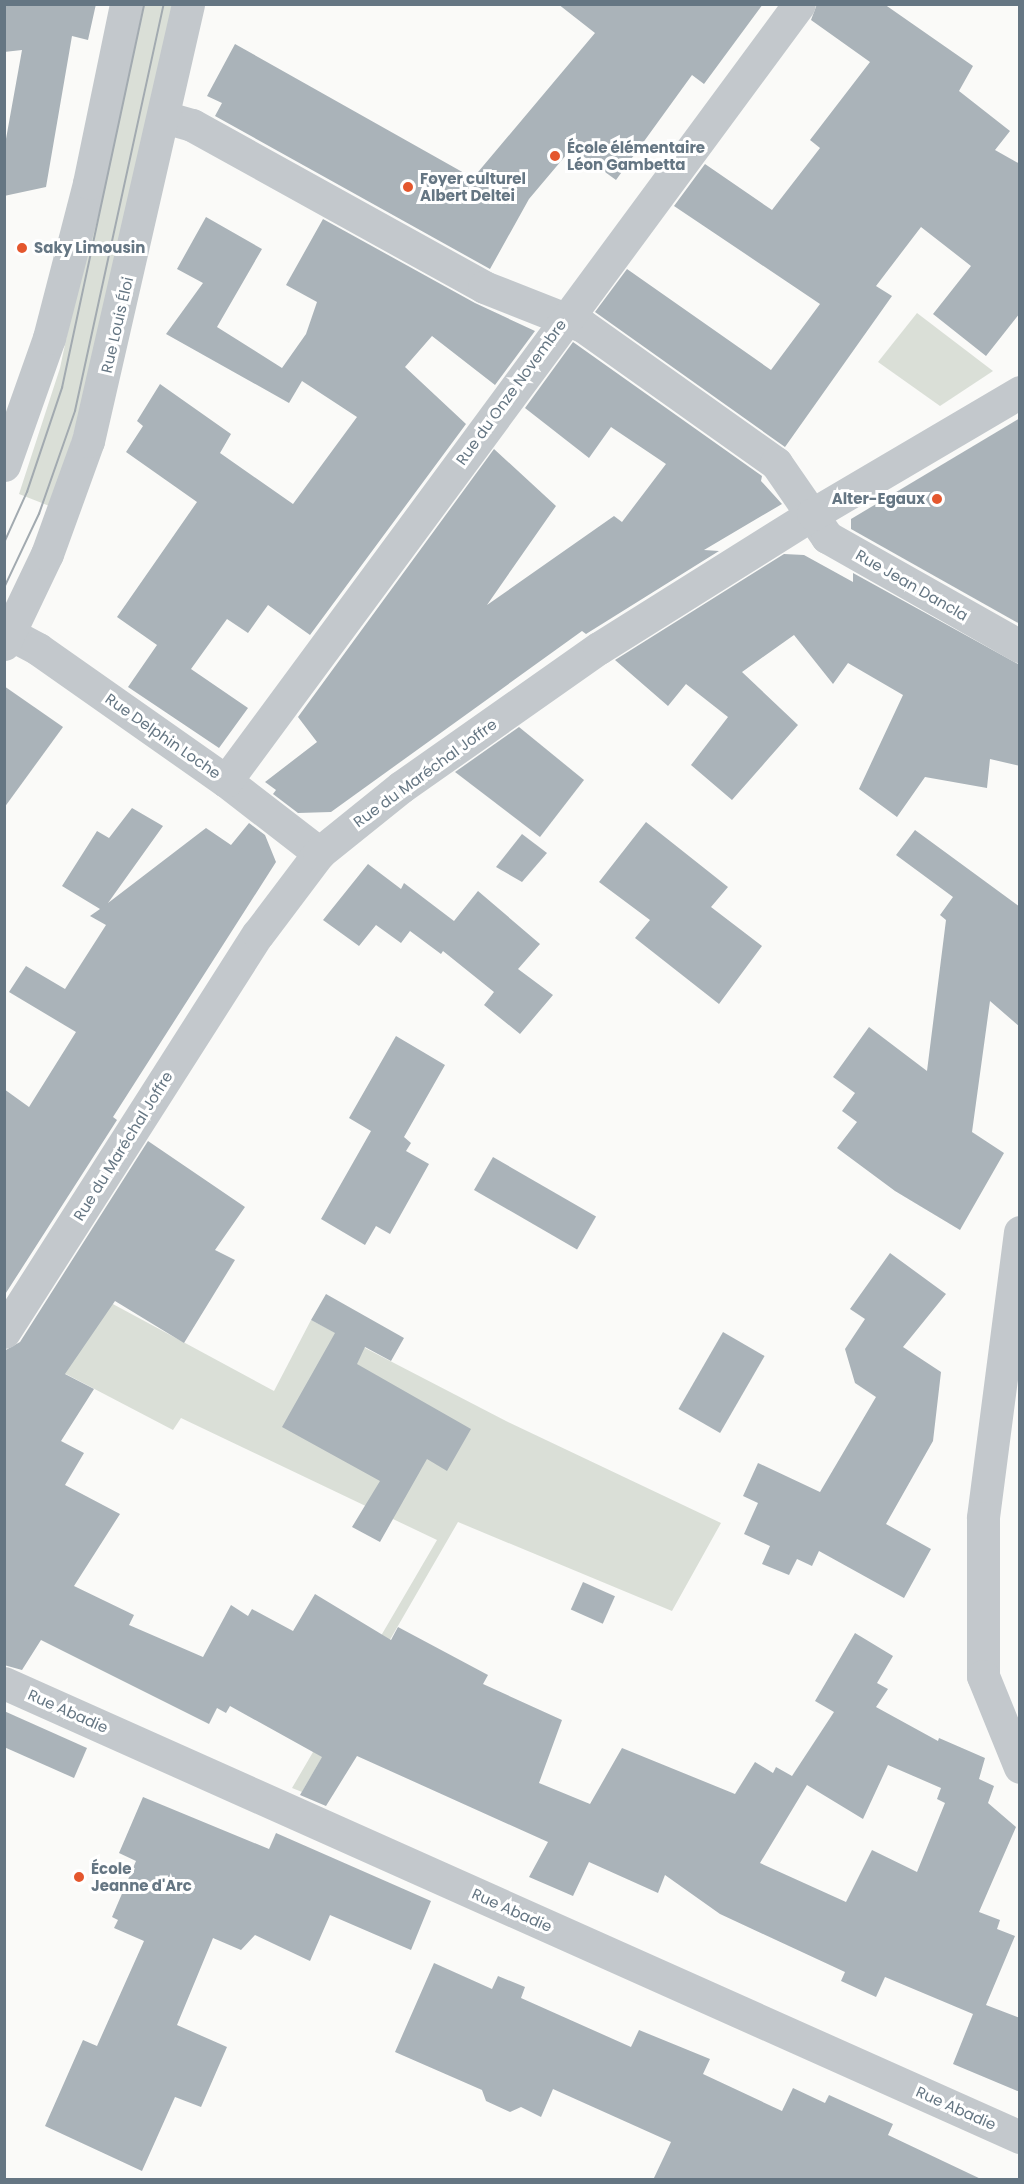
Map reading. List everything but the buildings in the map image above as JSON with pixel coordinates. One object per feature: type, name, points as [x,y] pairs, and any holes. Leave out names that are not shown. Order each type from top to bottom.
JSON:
[{"type":"street","points":[[4,465],[52,327],[89,183],[126,4]]},
{"type":"street","name":"Rue Louis Éloi","points":[[6,634],[47,554],[88,441],[164,117],[188,4]]},
{"type":"street","name":"Rue du Onze Novembre","points":[[226,781],[799,4]]},
{"type":"street","name":"Rue Jean Dancla","points":[[164,117],[192,125],[484,287],[583,326],[776,463],[827,537],[1020,646]]},
{"type":"street","name":"Rue du Maréchal Joffre","points":[[4,1332],[258,934],[319,853],[400,787],[599,648],[813,514],[1020,392]]},
{"type":"street","name":"Rue Delphin Loche","points":[[6,634],[38,649],[226,781],[319,853]]},
{"type":"street","points":[[1020,1232],[1010,1384],[983,1518],[983,1676],[1020,1767]]},
{"type":"street","name":"Rue Abadie","points":[[4,1683],[1020,2137]]},
{"type":"shaded area","points":[[137,5],[173,5],[109,314],[52,507],[19,494],[60,368]]},
{"type":"shaded area","points":[[917,313],[993,371],[940,406],[878,362]]},
{"type":"shaded area","points":[[111,1303],[274,1391],[311,1320],[506,1421],[721,1523],[672,1611],[458,1522],[302,1792],[292,1788],[437,1540],[181,1418],[173,1430],[18,1349]]},
{"type":"tram line","points":[[4,543],[27,492],[62,388],[144,4]]},
{"type":"tram line","points":[[4,588],[39,514],[75,411],[164,4]]},
{"type":"place","name":"École élémentaire Léon Gambetta","points":[[555,156]]},
{"type":"place","name":"Foyer culturel Albert Deltei","points":[[408,187]]},
{"type":"place","name":"Saky Limousin","points":[[22,248]]},
{"type":"place","name":"Alter-Egaux","points":[[937,499]]},
{"type":"place","name":"École Jeanne d'Arc","points":[[79,1877]]}]
